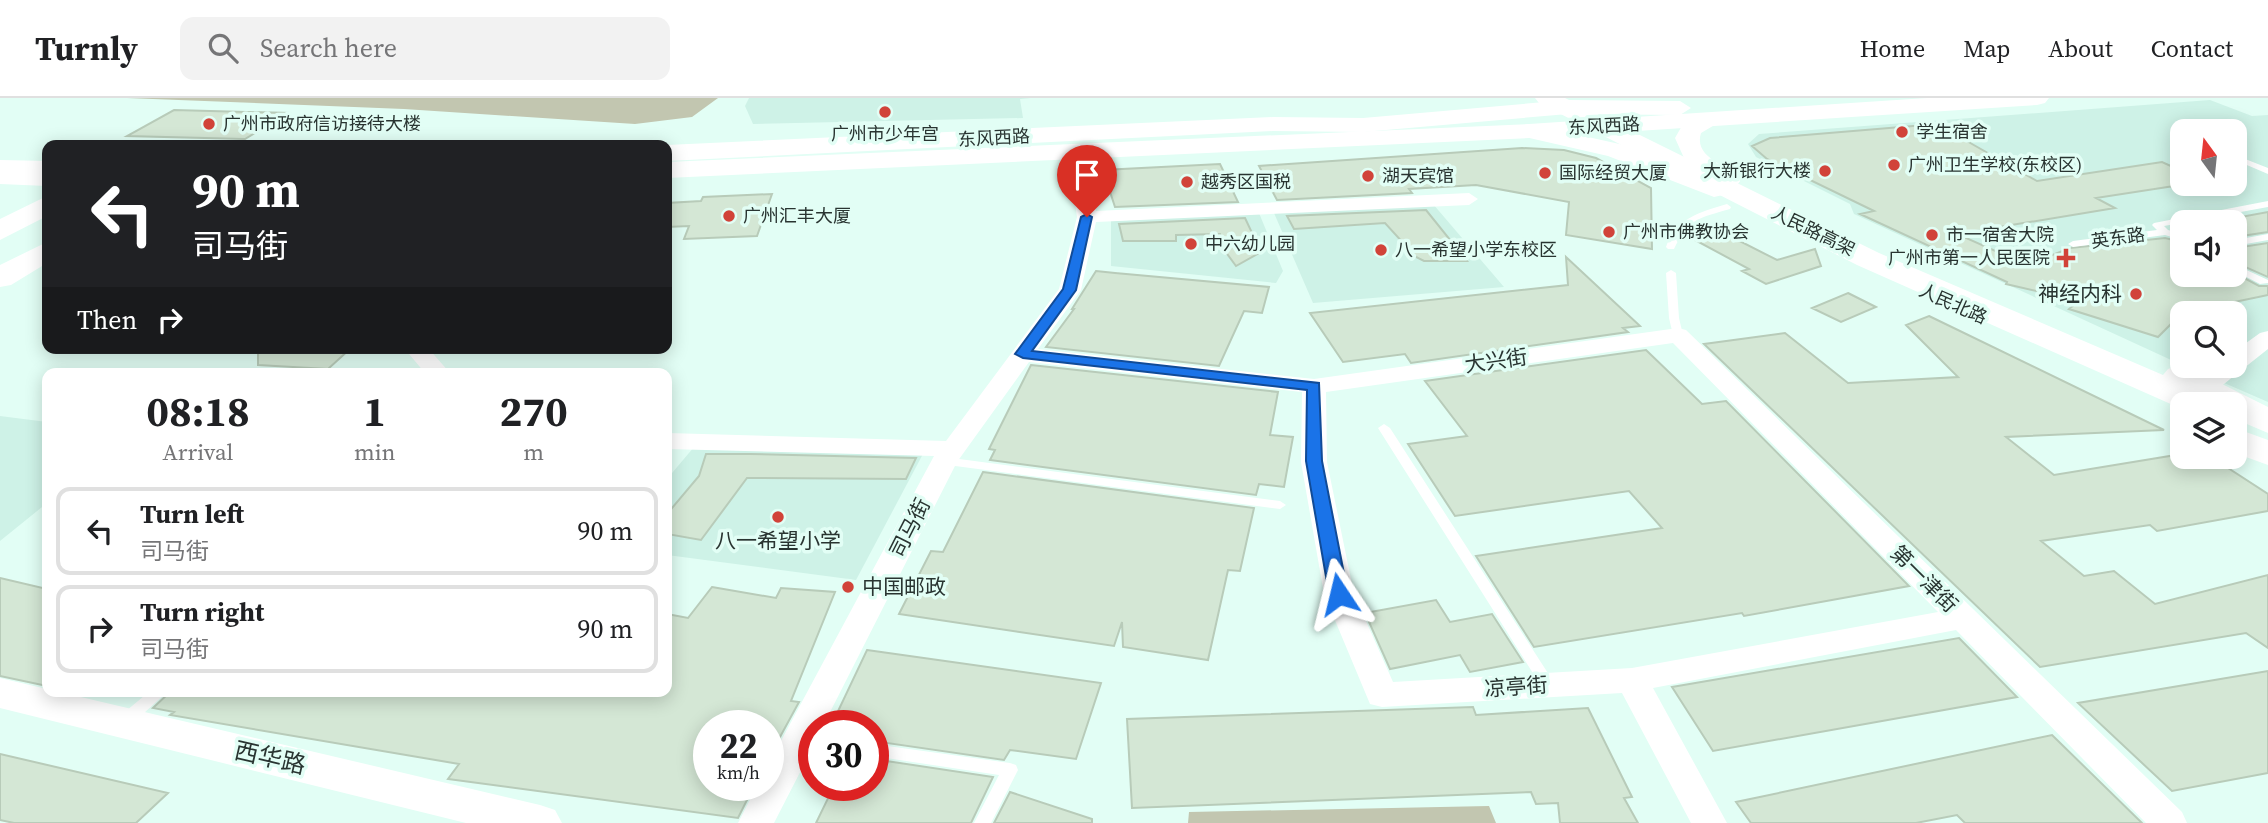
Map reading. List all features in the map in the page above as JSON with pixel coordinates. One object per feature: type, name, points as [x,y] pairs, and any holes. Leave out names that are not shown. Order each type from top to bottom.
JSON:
[{"type":"main road","name":"人民路高架","points":[[1547,98],[1868,259],[2170,393]]},
{"type":"main road","points":[[1587,98],[1604,103],[1679,108]]},
{"type":"main road","name":"东风西路","points":[[712,164],[1831,98]]},
{"type":"main road","name":"东风西路","points":[[712,164],[1172,148],[1529,131],[2037,98]]},
{"type":"main road","points":[[1363,125],[1511,105],[1679,108]]},
{"type":"main road","points":[[1711,120],[1690,129],[1687,138],[1693,155],[1888,248],[2133,354],[2268,424]]},
{"type":"main road","name":"东风西路","points":[[672,153],[1247,125],[1363,125]]},
{"type":"main road","name":"人民北路","points":[[1529,131],[1585,141],[1663,167],[1708,186],[1850,258],[2170,394]]},
{"type":"main road","name":"东风西路","points":[[672,179],[1077,156],[1172,148]]},
{"type":"main road","points":[[0,150],[42,151]]},
{"type":"main road","name":"人民北路","points":[[1693,155],[1742,188],[2170,393]]},
{"type":"main road","points":[[1663,167],[1693,155]]},
{"type":"main road","points":[[0,159],[42,161]]},
{"type":"main road","points":[[672,162],[712,164]]},
{"type":"main road","points":[[672,169],[712,164]]},
{"type":"main road","points":[[0,167],[42,169]]},
{"type":"main road","points":[[1663,167],[1686,185],[1839,264],[2170,395]]},
{"type":"main road","points":[[0,176],[42,178]]},
{"type":"main road","points":[[0,231],[42,207]]},
{"type":"main road","points":[[0,278],[42,254]]},
{"type":"main road","points":[[2247,416],[2268,424]]},
{"type":"main road","points":[[2247,427],[2268,438]]},
{"type":"main road","points":[[2247,440],[2268,452]]},
{"type":"main road","points":[[2247,444],[2268,452]]},
{"type":"street","name":"司马街","points":[[822,710],[949,455],[1070,290],[1087,217],[1077,156]]},
{"type":"street","points":[[1087,217],[1469,199]]},
{"type":"street","name":"大兴街","points":[[1314,386],[1678,335]]},
{"type":"street","name":"第一津街","points":[[1678,335],[2169,823]]},
{"type":"street","points":[[2247,353],[2268,338]]},
{"type":"street","points":[[421,354],[433,368]]},
{"type":"street","points":[[1023,354],[1314,386]]},
{"type":"street","points":[[2207,392],[2220,378]]},
{"type":"street","name":"凉亭街","points":[[1314,386],[1314,461],[1339,594],[1382,695],[1632,680],[1964,618]]},
{"type":"street","points":[[672,441],[949,455]]},
{"type":"street","points":[[1632,680],[1709,823]]},
{"type":"street","name":"西华路","points":[[0,693],[540,823]]},
{"type":"street","name":"司马街","points":[[756,823],[798,754]]},
{"type":"lane","points":[[2247,163],[2268,171]]},
{"type":"lane","name":"英东路","points":[[2165,232],[2157,225],[2268,204]]},
{"type":"lane","points":[[1671,247],[1674,232],[1686,221],[1727,207]]},
{"type":"lane","points":[[2165,232],[2170,233]]},
{"type":"lane","name":"英东路","points":[[2073,244],[2165,232]]},
{"type":"lane","points":[[2247,241],[2268,237]]},
{"type":"lane","points":[[1671,273],[1678,335]]},
{"type":"lane","points":[[2247,274],[2264,282]]},
{"type":"lane","points":[[1384,428],[1548,685]]},
{"type":"lane","points":[[949,455],[1280,505]]},
{"type":"lane","points":[[123,723],[154,697]]},
{"type":"lane","points":[[889,752],[1010,770],[982,823]]},
{"type":"shaded area","points":[[127,98],[718,98],[692,117],[635,124],[404,109]]},
{"type":"shaded area","name":"广州市少年宫","points":[[749,98],[1031,98],[1020,99],[1023,118],[753,124],[745,106]]},
{"type":"shaded area","name":"广州市第一人民医院","points":[[2210,100],[2252,116],[2268,115],[2268,402],[2213,378],[2247,378],[2247,301],[2170,301],[2170,359],[1854,214],[1850,204],[1756,157],[1748,144],[1759,134]]},
{"type":"shaded area","name":"八一希望小学东校区","points":[[1433,204],[1504,287],[1313,303],[1274,213]]},
{"type":"shaded area","name":"中六幼儿园","points":[[1259,213],[1283,271],[1276,283],[1111,266],[1111,221]]},
{"type":"shaded area","points":[[0,416],[42,421],[42,507],[0,541]]},
{"type":"shaded area","name":"八一希望小学","points":[[694,447],[924,452],[856,580],[672,556],[672,473]]},
{"type":"shaded area","points":[[1489,806],[1496,823],[1188,823],[1189,812]]},
{"type":"building","name":"广州市政府信访接待大楼","points":[[174,110],[288,113],[245,139],[127,136]]},
{"type":"building","points":[[1937,124],[2037,181],[2162,162],[2170,166],[2170,187],[2096,198],[2115,208],[1957,234],[2027,265],[2070,248],[2165,238],[2170,239],[2170,287],[2247,287],[2247,280],[2259,286],[2268,286],[2268,295],[2239,301],[2170,301],[2170,325],[2158,337],[2069,309],[2079,301],[2006,284],[2007,282],[1860,214],[1874,211],[1767,159],[1752,146],[1770,138]]},
{"type":"building","points":[[1522,148],[1564,150],[1596,158],[1651,188],[1652,249],[1566,235],[1569,202],[1476,185],[1409,189],[1412,193],[1277,200],[1259,166]]},
{"type":"building","name":"越秀区国税","points":[[1220,164],[1238,202],[1115,207],[1103,170]]},
{"type":"building","name":"广州汇丰大厦","points":[[772,194],[757,236],[684,239],[689,226],[672,227],[672,203],[701,201],[703,197]]},
{"type":"building","points":[[1426,210],[1467,261],[1424,261],[1416,257],[1385,223],[1294,229],[1287,216]]},
{"type":"building","points":[[2268,212],[2268,232],[2247,235],[2247,216]]},
{"type":"building","points":[[1245,218],[1261,252],[1236,266],[1225,251],[1220,234],[1176,235],[1176,241],[1123,241],[1119,224]]},
{"type":"building","points":[[1720,231],[1777,260],[1815,249],[1821,266],[1766,284],[1742,271],[1749,269],[1693,239]]},
{"type":"building","points":[[2268,243],[2268,277],[2247,268],[2247,246]]},
{"type":"building","points":[[1566,257],[1640,326],[1623,328],[1628,332],[1411,363],[1405,354],[1343,362],[1310,313],[1568,285]]},
{"type":"building","points":[[1096,271],[1269,287],[1262,313],[1244,311],[1219,366],[1046,347],[1074,309]]},
{"type":"building","points":[[1848,293],[1876,307],[1841,322],[1812,308]]},
{"type":"building","points":[[1929,316],[2164,430],[2006,437],[2054,475],[2170,456],[2170,469],[2229,469],[2268,494],[2268,511],[2157,531],[2150,525],[2041,541],[2084,576],[2114,571],[2155,604],[2268,575],[2268,648],[2246,633],[2040,667],[1704,344],[1785,333],[1848,383],[1958,377],[1906,325]]},
{"type":"building","points":[[1646,350],[1702,404],[1726,401],[1909,586],[1744,616],[1742,613],[1534,647],[1476,556],[1662,528],[1629,491],[1455,516],[1408,444],[1467,436],[1425,381]]},
{"type":"building","points":[[258,354],[344,354],[329,368],[258,365]]},
{"type":"building","points":[[1031,365],[1278,392],[1270,435],[1293,437],[1284,487],[1259,484],[1256,495],[990,460],[995,450],[989,449]]},
{"type":"building","points":[[706,454],[916,458],[906,479],[747,478],[701,540],[672,535],[672,508],[699,476]]},
{"type":"building","points":[[983,472],[1254,508],[1240,571],[1228,570],[1208,660],[1123,647],[1122,622],[1114,646],[899,614],[931,551],[943,552]]},
{"type":"building","points":[[0,578],[42,588],[42,685],[0,676]]},
{"type":"building","points":[[712,587],[776,598],[781,588],[835,592],[791,701],[799,702],[784,730],[784,710],[693,710],[693,801],[746,801],[738,818],[448,779],[459,764],[170,715],[174,712],[153,708],[165,697],[672,697],[672,615],[688,618]]},
{"type":"building","points":[[1436,600],[1450,622],[1492,614],[1523,662],[1470,672],[1460,655],[1390,669],[1365,613]]},
{"type":"building","points":[[1959,638],[2017,697],[1713,751],[1672,687]]},
{"type":"building","points":[[867,650],[1101,683],[1076,759],[1010,750],[1004,760],[889,743],[889,710],[839,710]]},
{"type":"building","points":[[2268,671],[2268,773],[2172,791],[2078,703]]},
{"type":"building","points":[[1473,707],[1476,715],[1588,708],[1632,797],[1624,798],[1638,823],[1560,823],[1558,803],[1536,804],[1531,792],[1132,808],[1127,719]]},
{"type":"building","points":[[2052,735],[2142,823],[1965,823],[1957,815],[1916,823],[1751,823],[1736,802]]},
{"type":"building","points":[[0,754],[168,793],[136,823],[14,823],[0,820]]},
{"type":"building","points":[[889,761],[993,777],[971,823],[816,823],[827,801],[889,801]]},
{"type":"building","points":[[1010,792],[1092,819],[1092,823],[994,823]]},
{"type":"place","name":"广州市少年宫","points":[[885,112]]},
{"type":"place","name":"广州市政府信访接待大楼","points":[[209,124]]},
{"type":"place","name":"学生宿舍","points":[[1902,132]]},
{"type":"place","name":"广州卫生学校(东校区)","points":[[1894,165]]},
{"type":"place","name":"大新银行大楼","points":[[1825,171]]},
{"type":"place","name":"国际经贸大厦","points":[[1545,173]]},
{"type":"place","name":"湖天宾馆","points":[[1368,176]]},
{"type":"place","name":"越秀区国税","points":[[1187,182]]},
{"type":"place","name":"广州汇丰大厦","points":[[729,216]]},
{"type":"place","name":"广州市佛教协会","points":[[1609,232]]},
{"type":"place","name":"市一宿舍大院","points":[[1932,235]]},
{"type":"place","name":"中六幼儿园","points":[[1191,244]]},
{"type":"place","name":"八一希望小学东校区","points":[[1381,250]]},
{"type":"place","name":"广州市第一人民医院","points":[[2066,258]]},
{"type":"place","name":"神经内科","points":[[2136,294]]},
{"type":"place","name":"八一希望小学","points":[[778,517]]},
{"type":"place","name":"中国邮政","points":[[848,587]]},
{"type":"route","points":[[1087,217],[1070,290],[1023,354],[1314,386],[1314,461],[1339,594]]}]
